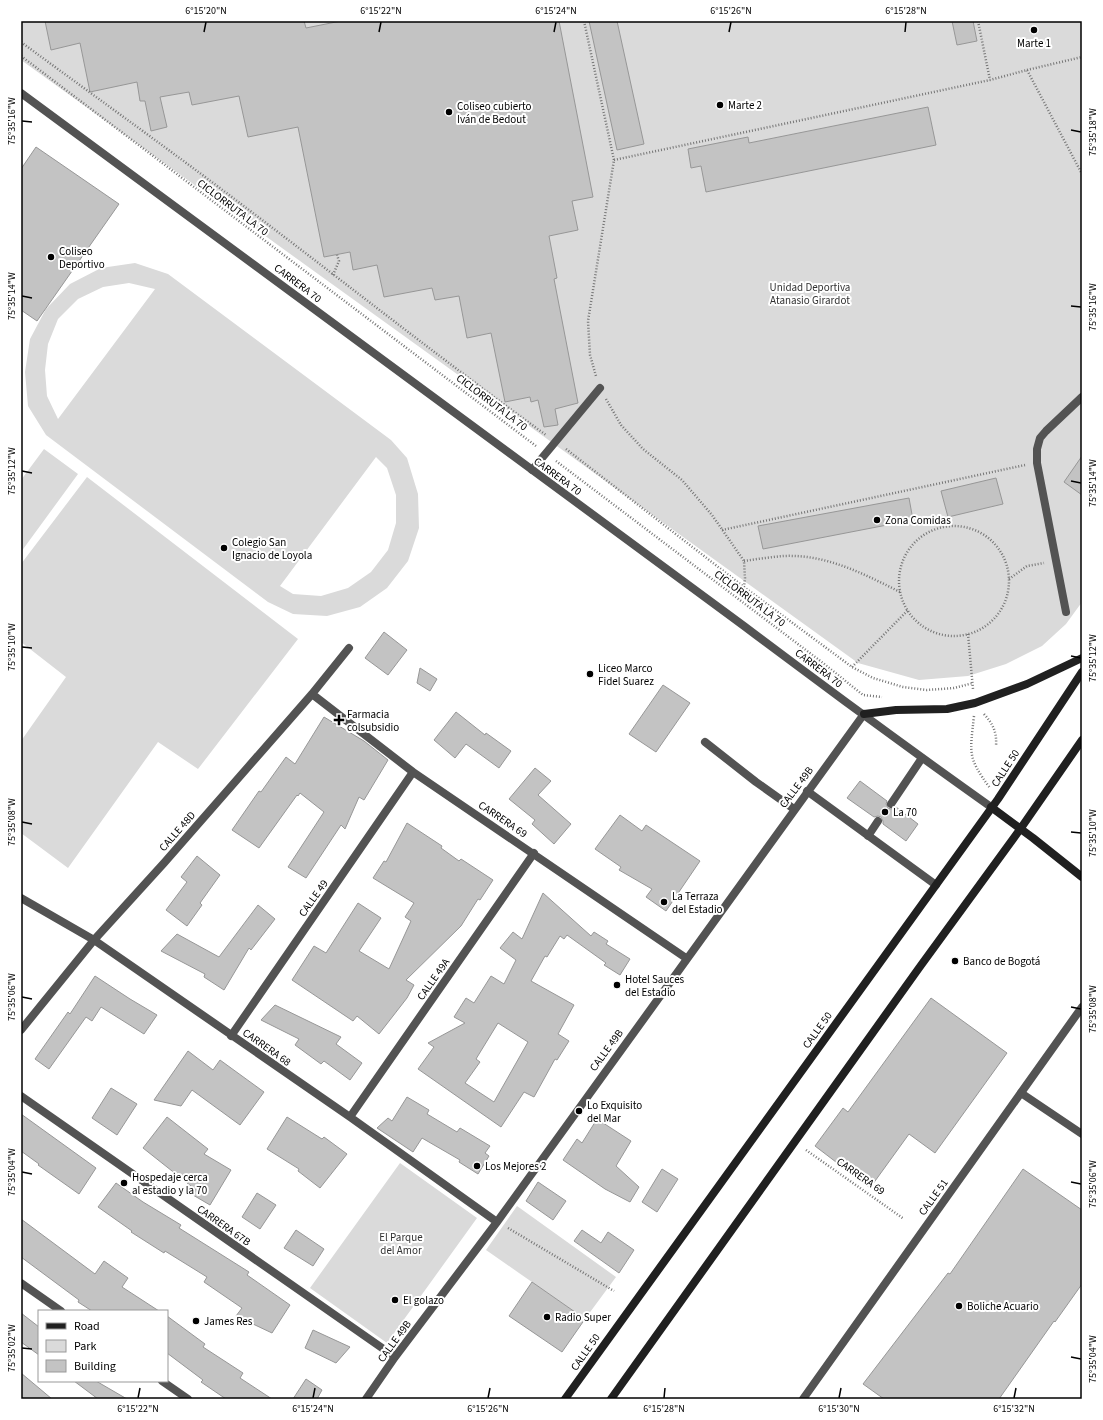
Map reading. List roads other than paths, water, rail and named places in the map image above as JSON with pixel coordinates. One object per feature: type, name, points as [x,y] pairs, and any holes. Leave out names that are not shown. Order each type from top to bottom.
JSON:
[{"type":"main road","points":[[864,714],[896,710],[947,709],[975,703],[1027,684],[1082,658]]},
{"type":"main road","name":"CALLE 50","points":[[564,1399],[998,798],[1082,672]]},
{"type":"main road","points":[[611,1399],[1082,740]]},
{"type":"main road","name":"CARRERA 70","points":[[991,807],[1082,877]]},
{"type":"street","name":"CARRERA 70","points":[[22,94],[830,691],[864,714],[922,758],[991,807]]},
{"type":"street","points":[[532,470],[600,388]]},
{"type":"street","points":[[1066,612],[1037,463],[1037,449],[1040,438],[1046,431],[1082,397]]},
{"type":"street","name":"CALLE 48D","points":[[21,1030],[94,940],[164,863],[312,694],[349,648]]},
{"type":"street","name":"CARRERA 69","points":[[312,694],[413,772],[686,958]]},
{"type":"street","name":"CALLE 49B","points":[[366,1399],[395,1357],[497,1222],[686,958],[864,714]]},
{"type":"street","points":[[705,742],[756,782],[794,809]]},
{"type":"street","points":[[891,804],[922,758]]},
{"type":"street","name":"CALLE 49","points":[[231,1036],[413,772]]},
{"type":"street","points":[[807,791],[936,884]]},
{"type":"street","points":[[868,836],[878,821]]},
{"type":"street","name":"CALLE 49A","points":[[350,1117],[534,853]]},
{"type":"street","name":"CARRERA 68","points":[[21,898],[94,940],[350,1117],[497,1222]]},
{"type":"street","name":"CALLE 51","points":[[803,1399],[1082,1007]]},
{"type":"street","points":[[1021,1093],[1082,1134]]},
{"type":"street","name":"CARRERA 67B","points":[[21,1096],[395,1357]]},
{"type":"street","points":[[21,1283],[60,1310]]},
{"type":"street","points":[[163,1382],[188,1399]]},
{"type":"place","name":"Marte 1","points":[[1034,30]]},
{"type":"place","name":"Marte 2","points":[[720,105]]},
{"type":"place","name":"Coliseo cubierto Iván de Bedout","points":[[449,112]]},
{"type":"place","name":"Coliseo Deportivo","points":[[51,257]]},
{"type":"place","name":"Zona Comidas","points":[[877,520]]},
{"type":"place","name":"Colegio San Ignacio de Loyola","points":[[224,548]]},
{"type":"place","name":"Liceo Marco Fidel Suarez","points":[[590,674]]},
{"type":"place","name":"Farmacia colsubsidio","points":[[339,720]]},
{"type":"place","name":"La 70","points":[[885,812]]},
{"type":"place","name":"La Terraza del Estadio","points":[[664,902]]},
{"type":"place","name":"Banco de Bogotá","points":[[955,961]]},
{"type":"place","name":"Hotel Sauces del Estadio","points":[[617,985]]},
{"type":"place","name":"Lo Exquisito del Mar","points":[[579,1111]]},
{"type":"place","name":"Los Mejores 2","points":[[477,1166]]},
{"type":"place","name":"Hospedaje cerca al estadio y la 70","points":[[124,1183]]},
{"type":"place","name":"El golazo","points":[[395,1300]]},
{"type":"place","name":"Boliche Acuario","points":[[959,1306]]},
{"type":"place","name":"Radio Super","points":[[547,1317]]},
{"type":"place","name":"James Res","points":[[196,1321]]},
{"type":"park label","name":"Unidad Deportiva Atanasio Girardot","points":[[810,293]]},
{"type":"park label","name":"El Parque del Amor","points":[[401,1243]]}]
